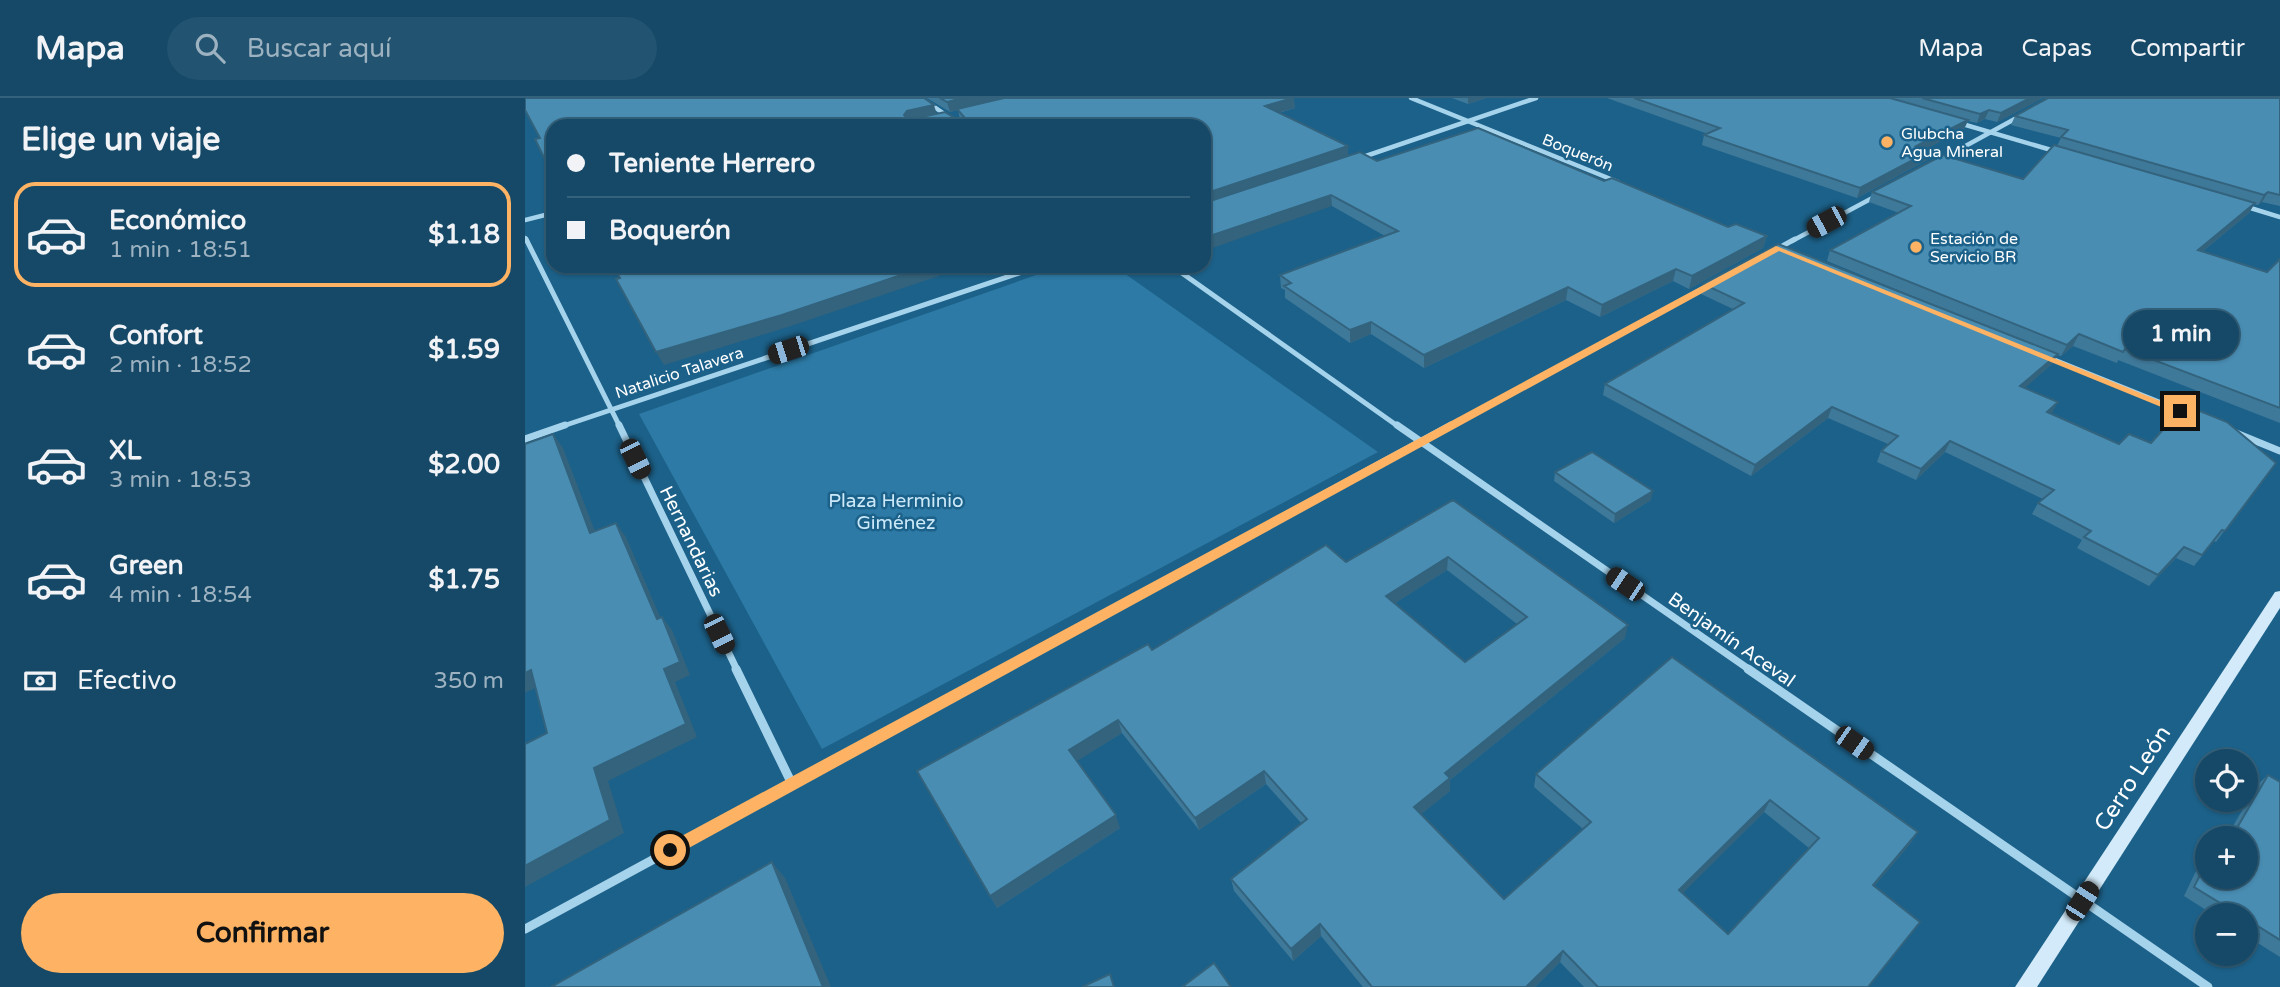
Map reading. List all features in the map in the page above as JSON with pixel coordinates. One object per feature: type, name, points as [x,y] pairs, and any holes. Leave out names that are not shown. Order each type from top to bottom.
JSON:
[{"type":"street","points":[[921,98],[951,119]]},
{"type":"street","name":"Boquerón","points":[[1411,98],[1624,185]]},
{"type":"street","points":[[1350,162],[1536,98]]},
{"type":"street","points":[[1933,165],[2027,112]]},
{"type":"street","points":[[940,119],[961,114]]},
{"type":"street","points":[[1953,121],[2070,155]]},
{"type":"street","points":[[1767,254],[1885,190]]},
{"type":"street","points":[[2241,205],[2280,217]]},
{"type":"street","points":[[525,220],[546,215]]},
{"type":"street","name":"Hernandarias","points":[[525,238],[792,784]]},
{"type":"street","points":[[1766,243],[1792,253]]},
{"type":"street","name":"Natalicio Talavera","points":[[525,439],[1019,273]]},
{"type":"street","name":"Benjamín Aceval","points":[[1181,273],[1420,442],[2207,987]]},
{"type":"street","points":[[525,929],[1719,280]]},
{"type":"street","points":[[2036,352],[2190,415]]},
{"type":"street","points":[[2229,430],[2280,451]]},
{"type":"street","name":"Cerro León","points":[[2025,987],[2280,596]]},
{"type":"green space","name":"Plaza Herminio Giménez","points":[[1042,273],[1124,273],[1378,452],[822,749],[639,414]]},
{"type":"building","points":[[525,98],[924,98],[934,105],[907,111],[904,115],[907,119],[546,119],[546,162],[535,139],[540,138],[525,110]]},
{"type":"building","points":[[940,98],[963,98],[947,102]]},
{"type":"building","points":[[1004,98],[1293,98],[1265,106],[1348,146],[1211,192],[1211,119],[960,119],[964,117],[957,109]]},
{"type":"building","points":[[1634,98],[1890,98],[1968,120],[1916,146],[1930,151],[1860,188],[1704,135],[1720,128]]},
{"type":"building","points":[[1922,98],[2030,98],[2001,113],[1989,110],[1980,114]]},
{"type":"building","points":[[2048,98],[2280,98],[2280,195],[2268,192],[2264,195],[2061,137],[2068,130],[2015,116]]},
{"type":"building","points":[[945,112],[956,119],[913,119]]},
{"type":"building","points":[[1478,128],[1604,181],[1612,178],[1728,227],[1736,224],[1767,236],[1692,276],[1676,269],[1602,305],[1568,287],[1424,355],[1371,322],[1350,330],[1284,286],[1291,283],[1280,275],[1398,231],[1331,195],[1211,236],[1211,201],[1360,152],[1377,161]]},
{"type":"building","points":[[2054,145],[2255,203],[2198,250],[2267,272],[2280,259],[2280,408],[2079,334],[2067,345],[1830,250],[1911,206],[1872,192],[1943,155],[2023,179]]},
{"type":"building","points":[[1778,244],[2058,354],[2020,386],[2058,402],[2047,412],[2119,444],[2129,434],[2151,443],[2185,405],[2227,422],[2276,463],[2225,531],[2222,530],[2202,555],[2184,547],[2158,575],[2084,537],[2091,531],[2038,503],[2054,490],[1950,441],[1921,469],[1881,451],[1898,436],[1832,407],[1755,465],[1605,384],[1744,303],[1703,284]]},
{"type":"building","points":[[617,273],[907,273],[782,315],[656,352],[616,279],[620,278]]},
{"type":"building","points":[[553,434],[590,533],[616,523],[657,619],[662,617],[680,662],[664,669],[686,724],[594,768],[610,820],[525,866],[525,744],[547,733],[531,670],[525,673],[525,444]]},
{"type":"building","points":[[1592,452],[1653,491],[1615,514],[1555,472]]},
{"type":"building","points":[[1453,500],[1628,625],[1445,773],[1450,778],[1414,807],[1504,899],[1591,822],[1536,774],[1672,657],[1918,832],[1873,885],[1920,922],[1868,987],[1598,987],[1563,951],[1526,987],[1372,987],[1320,924],[1291,949],[1231,879],[1307,819],[1264,771],[1195,818],[1118,720],[1069,750],[1116,815],[990,896],[917,771],[1148,644],[1152,650],[1326,545],[1346,562]],"holes":[[[1448,557],[1527,617],[1465,662],[1386,596]],[[1770,800],[1819,838],[1728,934],[1679,890]]]},
{"type":"building","points":[[2268,775],[2280,782],[2280,940],[2258,926],[2258,903],[2220,903],[2197,889],[2258,889],[2258,826],[2238,826],[2246,812],[2258,812],[2258,792]]},
{"type":"building","points":[[772,862],[823,987],[551,987]]},
{"type":"building","points":[[1214,963],[1231,987],[1182,987]]},
{"type":"building","points":[[1110,974],[1114,987],[1082,987]]},
{"type":"place","name":"Glubcha Agua Mineral","points":[[1887,142]]},
{"type":"place","name":"Estación de Servicio BR","points":[[1916,247]]},
{"type":"route","points":[[670,850],[1779,248],[2180,411]]}]
